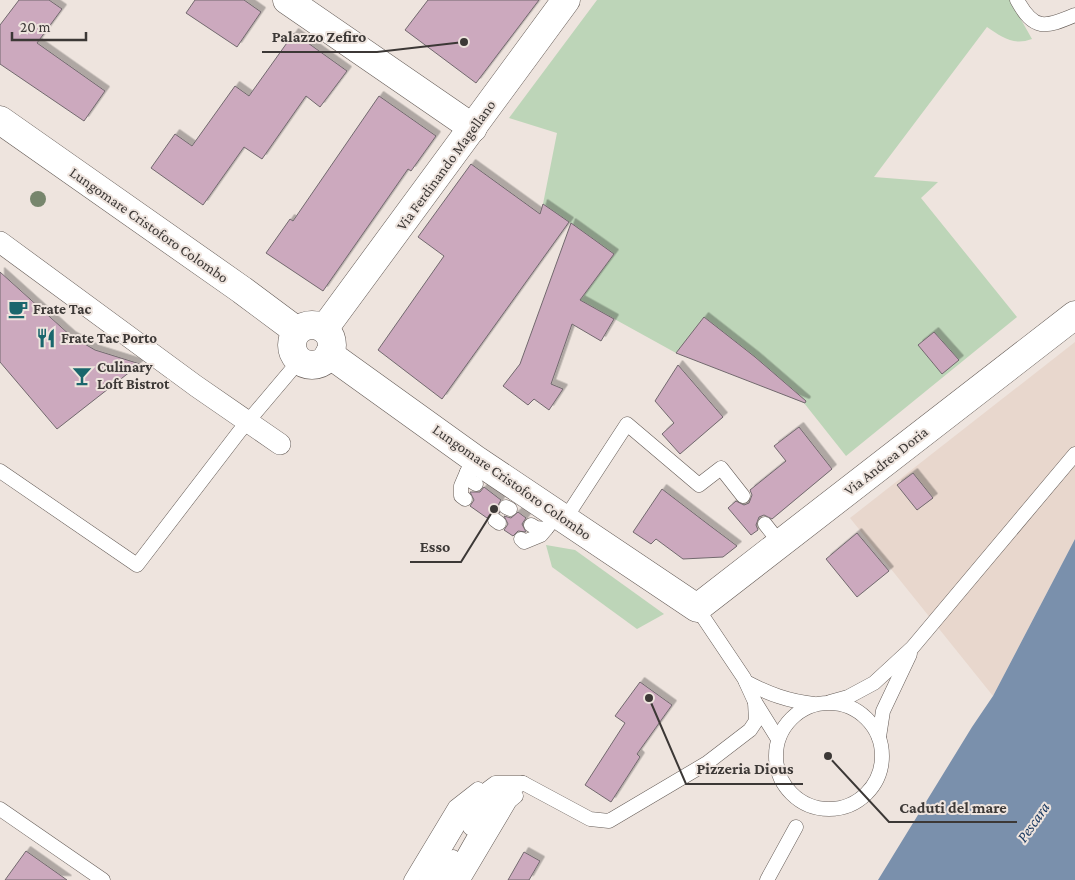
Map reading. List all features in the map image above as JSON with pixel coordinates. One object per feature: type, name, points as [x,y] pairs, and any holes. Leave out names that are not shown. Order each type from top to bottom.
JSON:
[{"type":"street","points":[[287,0],[473,128]]},
{"type":"street","name":"Via Ferdinando Magellano","points":[[327,341],[473,128],[566,0]]},
{"type":"street","name":"Lungomare Cristoforo Colombo","points":[[0,120],[242,290],[297,331]]},
{"type":"street","points":[[0,242],[280,444]]},
{"type":"street","name":"Via Andrea Doria","points":[[697,608],[773,534],[1075,315]]},
{"type":"street","points":[[313,325],[327,341],[325,360],[312,364],[300,360],[292,350],[293,337],[301,328],[313,325]]},
{"type":"street","name":"Lungomare Cristoforo Colombo","points":[[327,341],[473,472],[697,608]]},
{"type":"lane","points":[[1018,0],[1030,19],[1039,25],[1050,25],[1075,15]]},
{"type":"lane","points":[[0,470],[137,565],[248,422],[300,360]]},
{"type":"lane","points":[[521,539],[524,542],[534,539],[556,521],[627,424],[699,486],[721,468],[743,496]]},
{"type":"lane","points":[[746,682],[774,696],[794,702],[823,703],[846,705],[860,712],[871,723],[879,737],[883,754],[880,771],[873,787],[860,799],[844,807],[827,809],[810,806],[800,800],[784,784],[776,762],[778,739],[784,727],[793,717],[823,703],[848,697],[874,683],[912,648],[1075,454]]},
{"type":"lane","points":[[465,499],[462,496],[461,486],[473,472]]},
{"type":"lane","points":[[531,525],[536,528],[556,521]]},
{"type":"lane","points":[[697,608],[746,682],[754,702],[778,739]]},
{"type":"lane","points":[[879,737],[883,711],[912,648]]},
{"type":"lane","points":[[411,880],[455,807],[471,793],[501,782],[527,784],[590,819],[609,821],[707,762],[750,730],[756,721],[754,702]]},
{"type":"lane","points":[[426,880],[470,806],[483,792],[501,782]]},
{"type":"lane","points":[[439,880],[491,794],[501,782]]},
{"type":"lane","points":[[450,880],[492,811],[509,791],[527,784]]},
{"type":"lane","points":[[463,880],[510,801],[527,784]]},
{"type":"lane","points":[[0,809],[103,880]]},
{"type":"lane","points":[[767,880],[796,827]]},
{"type":"shaded area","points":[[1075,342],[1075,539],[993,696],[850,518]]},
{"type":"green space","points":[[597,0],[1010,0],[1032,39],[1013,41],[987,27],[874,177],[938,182],[921,198],[1017,317],[846,456],[804,403],[792,398],[796,392],[704,317],[676,353],[580,300],[614,254],[543,204],[557,133],[509,118]]},
{"type":"green space","points":[[546,545],[575,550],[664,614],[637,629],[552,567]]},
{"type":"water","name":"Pescara","points":[[1075,539],[1075,880],[878,880],[993,696]]},
{"type":"building","points":[[19,0],[49,0],[62,9],[37,43],[105,91],[84,121],[0,64],[0,25]]},
{"type":"building","points":[[195,0],[244,0],[261,12],[237,47],[186,13]]},
{"type":"building","points":[[428,0],[539,0],[476,83],[405,30]]},
{"type":"building","points":[[294,33],[347,71],[320,107],[306,96],[262,159],[244,147],[203,205],[151,168],[175,134],[192,146],[235,86],[249,96]]},
{"type":"building","points":[[379,96],[436,136],[411,171],[408,169],[323,291],[266,253],[290,219],[293,221]]},
{"type":"building","points":[[471,164],[540,214],[543,204],[569,222],[442,399],[378,350],[444,256],[418,237]]},
{"type":"building","points":[[571,223],[614,254],[580,300],[614,319],[601,341],[572,324],[551,384],[563,389],[549,410],[534,399],[528,405],[503,386],[520,364]]},
{"type":"building","points":[[0,272],[71,336],[95,350],[140,364],[57,429],[0,362]]},
{"type":"building","points":[[704,317],[755,357],[806,401],[805,403],[676,353]]},
{"type":"building","points":[[934,332],[959,360],[942,374],[918,345]]},
{"type":"building","points":[[678,365],[723,417],[680,454],[662,434],[674,423],[655,401]]},
{"type":"building","points":[[799,427],[832,469],[772,519],[764,515],[759,517],[756,525],[758,530],[751,535],[728,508],[736,501],[744,505],[749,503],[752,495],[750,490],[786,461],[774,446]]},
{"type":"building","points":[[913,473],[933,498],[917,510],[897,485]]},
{"type":"building","points":[[484,487],[501,500],[497,507],[500,513],[492,512],[487,518],[470,506],[474,500],[470,492],[480,492]]},
{"type":"building","points":[[662,489],[737,546],[723,557],[683,559],[656,539],[651,544],[633,532]]},
{"type":"building","points":[[518,512],[526,518],[522,524],[526,532],[518,531],[513,536],[504,530],[508,524],[504,516],[511,518]]},
{"type":"building","points":[[857,533],[889,571],[857,597],[826,559]]},
{"type":"building","points":[[640,682],[672,705],[637,754],[640,757],[611,802],[585,785],[625,723],[615,716]]},
{"type":"building","points":[[26,851],[67,880],[5,880]]},
{"type":"building","points":[[524,852],[540,861],[529,880],[508,880]]},
{"type":"place","name":"Palazzo Zefiro","points":[[464,42]]},
{"type":"place","name":"Frate Tac","points":[[18,309]]},
{"type":"place","name":"Frate Tac Porto","points":[[46,338]]},
{"type":"place","name":"Culinary Loft Bistrot","points":[[82,376]]},
{"type":"place","name":"Esso","points":[[494,509]]},
{"type":"place","name":"Pizzeria Dious","points":[[649,698]]},
{"type":"place","name":"Caduti del mare","points":[[828,756]]}]
